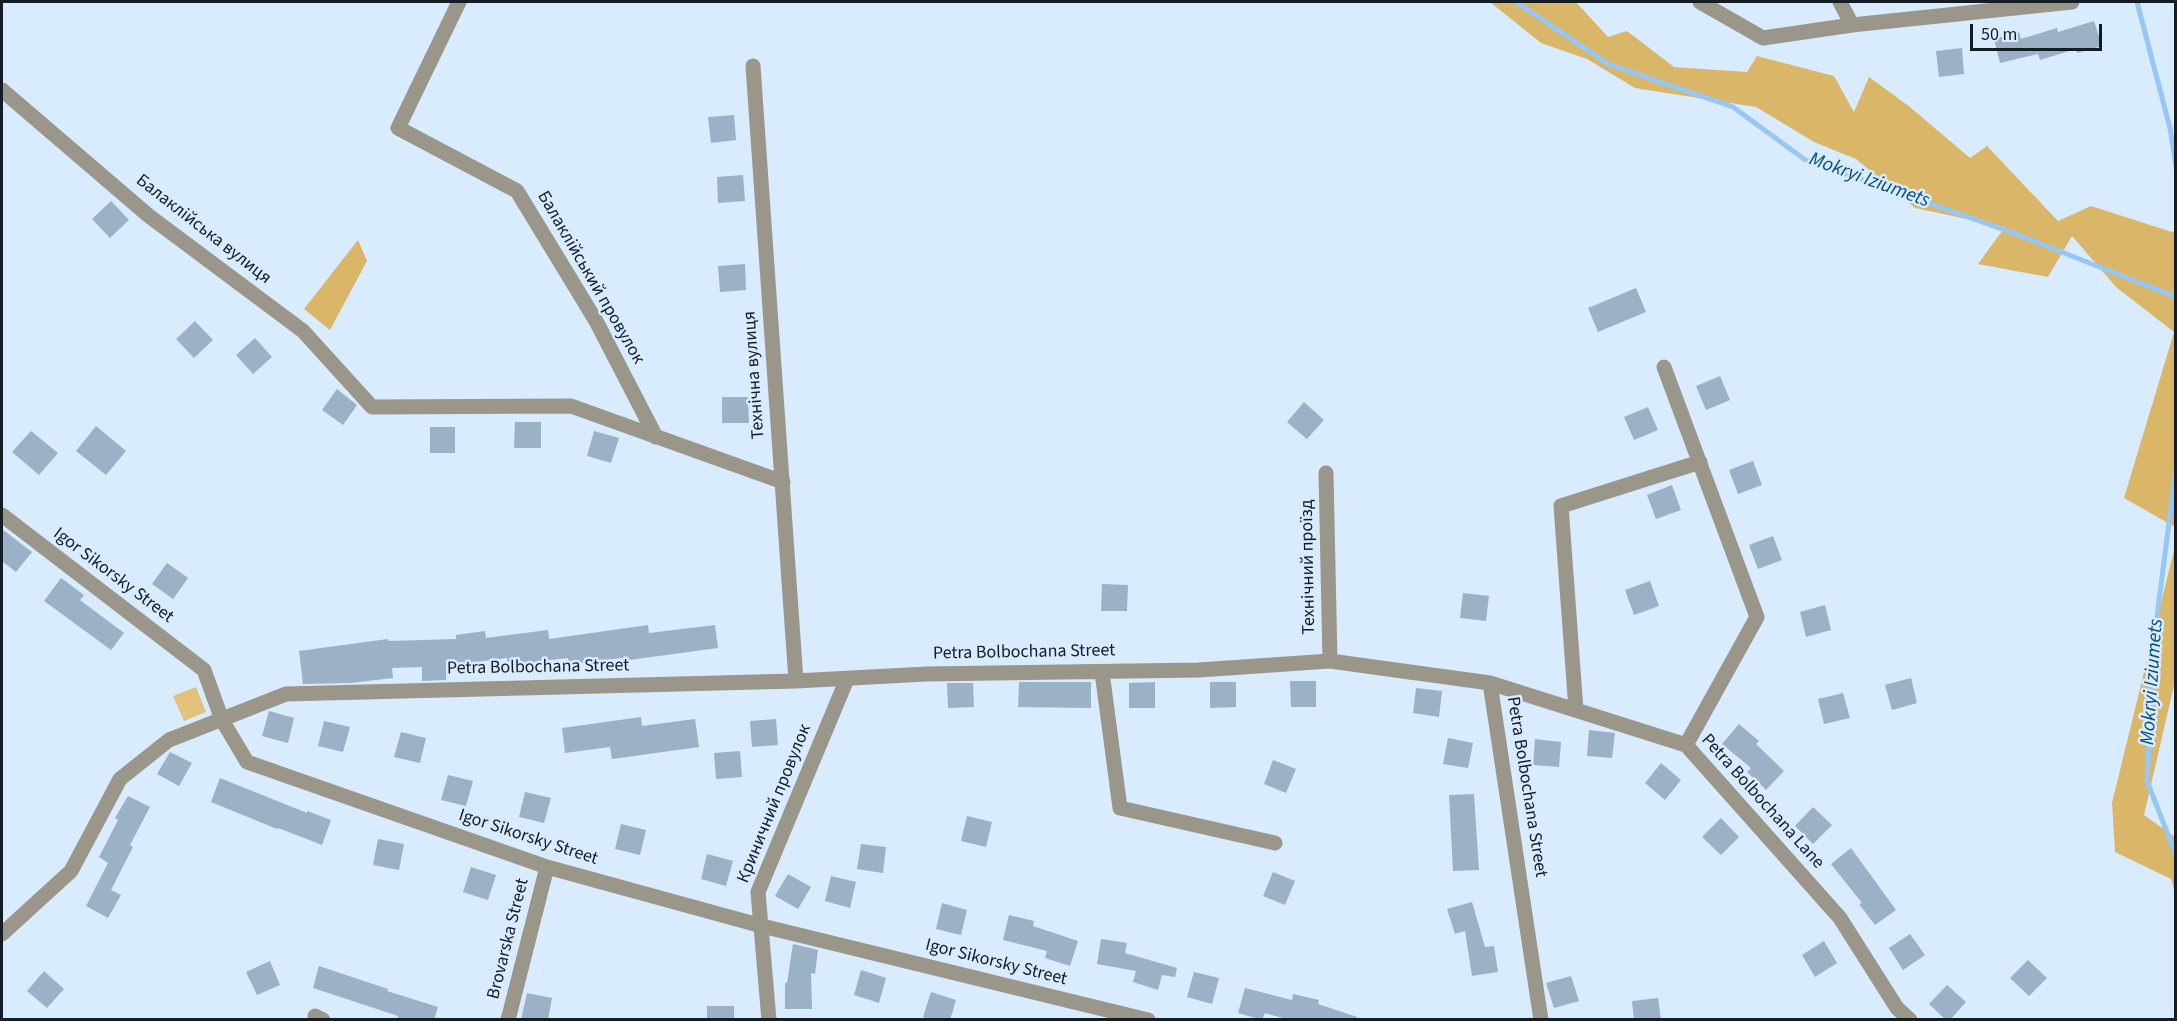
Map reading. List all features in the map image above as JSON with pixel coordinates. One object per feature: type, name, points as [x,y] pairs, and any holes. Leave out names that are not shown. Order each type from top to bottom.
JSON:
[{"type":"street","name":"Балаклійський провулок","points":[[459,2],[398,128],[517,191],[596,321],[656,437]]},
{"type":"street","points":[[1700,2],[1763,38],[1852,25],[2072,2]]},
{"type":"street","points":[[1840,2],[1852,25]]},
{"type":"street","name":"Технічна вулиця","points":[[753,66],[796,681]]},
{"type":"street","name":"Балаклійська вулиця","points":[[2,90],[149,216],[303,331],[372,408],[571,406],[656,437]]},
{"type":"street","points":[[1664,367],[1756,617],[1686,745]]},
{"type":"street","points":[[656,437],[783,482]]},
{"type":"street","points":[[1576,710],[1561,506],[1700,462]]},
{"type":"street","name":"Технічний проїзд","points":[[1326,473],[1330,661]]},
{"type":"street","name":"Igor Sikorsky Street","points":[[2,515],[204,670],[222,720],[247,762],[548,867],[762,926],[1148,1020]]},
{"type":"street","name":"Petra Bolbochana Street","points":[[2,934],[70,871],[120,779],[169,740],[286,694],[796,681],[926,674],[1199,670],[1330,661],[1490,683],[1541,1020]]},
{"type":"street","points":[[1102,672],[1120,808],[1275,843]]},
{"type":"street","name":"Криничний провулок","points":[[769,1020],[758,892],[847,679]]},
{"type":"street","name":"Petra Bolbochana Lane","points":[[1490,683],[1686,745],[1840,918],[1897,1008],[1910,1020]]},
{"type":"street","name":"Brovarska Street","points":[[508,1020],[548,867]]},
{"type":"shaded area","points":[[1490,2],[1576,2],[1608,37],[1627,31],[1674,67],[1747,72],[1757,56],[1834,76],[1854,112],[1869,77],[1910,107],[1970,158],[1987,146],[2058,221],[2091,206],[2172,232],[2175,231],[2175,527],[2124,498],[2174,332],[2116,287],[2072,236],[2048,277],[1978,264],[2005,227],[1915,208],[1856,159],[1814,142],[1756,107],[1635,88],[1587,59],[1541,43]]},
{"type":"shaded area","points":[[358,240],[367,261],[330,330],[304,309]]},
{"type":"shaded area","points":[[2175,546],[2175,681],[2144,815],[2175,837],[2175,893],[2171,879],[2115,852],[2112,803]]},
{"type":"shaded area","points":[[196,687],[206,712],[184,721],[173,696]]},
{"type":"building","points":[[2094,21],[2102,46],[2077,53],[2076,49],[2040,60],[2038,54],[2000,63],[1994,39],[2019,32],[2021,39],[2057,28],[2058,32]]},
{"type":"building","points":[[1962,48],[1964,74],[1939,77],[1936,51]]},
{"type":"building","points":[[734,115],[736,140],[711,143],[708,117]]},
{"type":"building","points":[[743,175],[745,201],[718,203],[717,177]]},
{"type":"building","points":[[111,201],[129,220],[110,238],[92,219]]},
{"type":"building","points":[[745,264],[746,290],[720,292],[718,266]]},
{"type":"building","points":[[1636,288],[1646,312],[1598,332],[1588,308]]},
{"type":"building","points":[[195,321],[213,340],[194,358],[176,339]]},
{"type":"building","points":[[255,338],[272,357],[253,374],[236,355]]},
{"type":"building","points":[[1720,376],[1730,400],[1706,410],[1696,386]]},
{"type":"building","points":[[337,389],[357,405],[343,425],[322,410]]},
{"type":"building","points":[[722,397],[748,397],[749,423],[722,423]]},
{"type":"building","points":[[1304,402],[1324,420],[1307,439],[1287,422]]},
{"type":"building","points":[[1648,407],[1658,430],[1634,440],[1624,417]]},
{"type":"building","points":[[515,422],[541,422],[541,448],[514,448]]},
{"type":"building","points":[[96,426],[126,451],[106,475],[76,451]]},
{"type":"building","points":[[430,427],[455,427],[455,453],[430,453]]},
{"type":"building","points":[[31,431],[58,453],[39,475],[12,452]]},
{"type":"building","points":[[594,431],[619,438],[611,463],[587,456]]},
{"type":"building","points":[[1753,461],[1762,485],[1738,494],[1729,470]]},
{"type":"building","points":[[1672,485],[1681,510],[1656,519],[1647,495]]},
{"type":"building","points":[[2,529],[32,552],[16,572],[2,561]]},
{"type":"building","points":[[1773,536],[1782,560],[1758,569],[1749,545]]},
{"type":"building","points":[[167,563],[188,578],[173,599],[152,584]]},
{"type":"building","points":[[61,578],[84,595],[80,600],[124,633],[111,650],[44,601]]},
{"type":"building","points":[[1650,581],[1659,606],[1634,615],[1625,590]]},
{"type":"building","points":[[1102,584],[1128,585],[1127,611],[1101,611]]},
{"type":"building","points":[[1463,593],[1489,596],[1486,621],[1460,618]]},
{"type":"building","points":[[1825,605],[1831,630],[1806,637],[1800,612]]},
{"type":"building","points":[[648,625],[649,633],[715,625],[718,648],[622,661],[622,658],[568,664],[568,658],[508,665],[507,658],[446,666],[446,680],[422,681],[422,667],[392,668],[393,678],[351,683],[303,684],[299,651],[388,639],[389,641],[456,639],[456,635],[485,631],[486,638],[548,630],[549,639]]},
{"type":"building","points":[[1911,678],[1917,703],[1892,710],[1885,685]]},
{"type":"building","points":[[1290,681],[1316,681],[1316,707],[1291,707]]},
{"type":"building","points":[[1019,682],[1091,682],[1091,708],[1018,707]]},
{"type":"building","points":[[1155,682],[1155,708],[1129,708],[1129,683]]},
{"type":"building","points":[[1210,682],[1236,682],[1236,707],[1210,708]]},
{"type":"building","points":[[947,683],[973,683],[974,707],[948,708]]},
{"type":"building","points":[[1416,688],[1442,691],[1439,717],[1413,713]]},
{"type":"building","points":[[1843,693],[1850,718],[1824,724],[1818,699]]},
{"type":"building","points":[[269,711],[294,718],[288,743],[262,736]]},
{"type":"building","points":[[641,717],[642,726],[695,719],[699,747],[612,759],[610,747],[565,753],[562,728]]},
{"type":"building","points":[[776,719],[778,745],[752,747],[750,721]]},
{"type":"building","points":[[324,721],[350,727],[343,752],[318,746]]},
{"type":"building","points":[[1739,724],[1759,741],[1756,744],[1784,771],[1766,790],[1747,772],[1751,768],[1722,744]]},
{"type":"building","points":[[1589,730],[1615,733],[1612,758],[1587,756]]},
{"type":"building","points":[[401,732],[426,738],[420,763],[394,757]]},
{"type":"building","points":[[1448,738],[1473,743],[1468,768],[1443,764]]},
{"type":"building","points":[[1535,739],[1561,742],[1559,767],[1533,765]]},
{"type":"building","points":[[740,751],[742,777],[716,779],[714,753]]},
{"type":"building","points":[[170,752],[192,763],[179,786],[157,774]]},
{"type":"building","points":[[1273,760],[1296,769],[1286,793],[1264,784]]},
{"type":"building","points":[[1661,763],[1681,780],[1665,800],[1645,783]]},
{"type":"building","points":[[448,775],[473,781],[466,806],[441,800]]},
{"type":"building","points":[[220,778],[307,813],[307,811],[331,820],[322,845],[211,802]]},
{"type":"building","points":[[525,792],[551,798],[544,823],[519,817]]},
{"type":"building","points":[[1474,794],[1479,870],[1453,871],[1449,795]]},
{"type":"building","points":[[128,796],[150,807],[130,845],[133,847],[111,890],[121,895],[108,918],[86,906],[108,863],[99,857],[118,820],[115,818]]},
{"type":"building","points":[[1813,807],[1832,825],[1813,844],[1795,826]]},
{"type":"building","points":[[967,816],[992,822],[986,847],[961,841]]},
{"type":"building","points":[[1721,818],[1739,837],[1721,855],[1702,837]]},
{"type":"building","points":[[621,824],[646,830],[640,855],[615,849]]},
{"type":"building","points":[[378,839],[404,844],[399,870],[373,865]]},
{"type":"building","points":[[861,844],[886,847],[883,873],[857,869]]},
{"type":"building","points":[[1851,848],[1896,910],[1875,925],[1859,904],[1862,903],[1831,864]]},
{"type":"building","points":[[707,854],[733,861],[726,886],[701,879]]},
{"type":"building","points":[[471,867],[496,875],[488,900],[463,892]]},
{"type":"building","points":[[1273,872],[1295,881],[1285,905],[1263,896]]},
{"type":"building","points":[[788,874],[811,887],[798,909],[775,896]]},
{"type":"building","points":[[831,876],[856,882],[850,908],[825,901]]},
{"type":"building","points":[[1472,902],[1485,947],[1494,946],[1498,972],[1472,976],[1465,931],[1455,934],[1447,909]]},
{"type":"building","points":[[942,903],[967,910],[961,935],[936,929]]},
{"type":"building","points":[[1009,915],[1034,921],[1033,926],[1078,941],[1070,966],[1045,958],[1047,951],[1003,940]]},
{"type":"building","points":[[1910,934],[1925,955],[1903,970],[1889,948]]},
{"type":"building","points":[[1101,939],[1127,943],[1125,953],[1177,968],[1175,977],[1162,975],[1158,990],[1133,982],[1136,971],[1097,964]]},
{"type":"building","points":[[1824,941],[1837,963],[1815,977],[1802,955]]},
{"type":"building","points":[[793,944],[818,950],[815,974],[811,973],[812,1009],[785,1009],[785,983],[787,983]]},
{"type":"building","points":[[2028,960],[2047,978],[2029,996],[2010,978]]},
{"type":"building","points":[[270,961],[280,985],[257,995],[246,972]]},
{"type":"building","points":[[319,966],[438,1007],[434,1020],[397,1020],[398,1016],[313,988]]},
{"type":"building","points":[[861,970],[886,978],[879,1003],[854,995]]},
{"type":"building","points":[[44,971],[64,989],[47,1008],[27,991]]},
{"type":"building","points":[[1194,972],[1219,978],[1212,1004],[1187,997]]},
{"type":"building","points":[[1571,976],[1579,1001],[1554,1008],[1546,983]]},
{"type":"building","points":[[1947,985],[1966,1002],[1950,1020],[1946,1020],[1929,1004]]},
{"type":"building","points":[[1245,988],[1292,1000],[1293,994],[1319,1000],[1318,1004],[1357,1017],[1356,1020],[1289,1020],[1265,1013],[1262,1020],[1238,1013]]},
{"type":"building","points":[[931,992],[956,1000],[950,1020],[931,1020],[923,1017]]},
{"type":"building","points":[[527,993],[552,998],[548,1020],[521,1020]]},
{"type":"building","points":[[1658,998],[1661,1020],[1634,1020],[1632,1001]]},
{"type":"building","points":[[707,1006],[734,1006],[734,1020],[707,1020]]},
{"type":"waterway","name":"Mokryi Iziumets","points":[[1516,2],[1608,64],[1733,107],[1804,159],[2013,233],[2176,297]]},
{"type":"waterway","points":[[2137,2],[2170,128],[2176,166]]},
{"type":"waterway","name":"Mokryi Iziumets","points":[[2176,468],[2155,632],[2147,781],[2176,855]]}]
